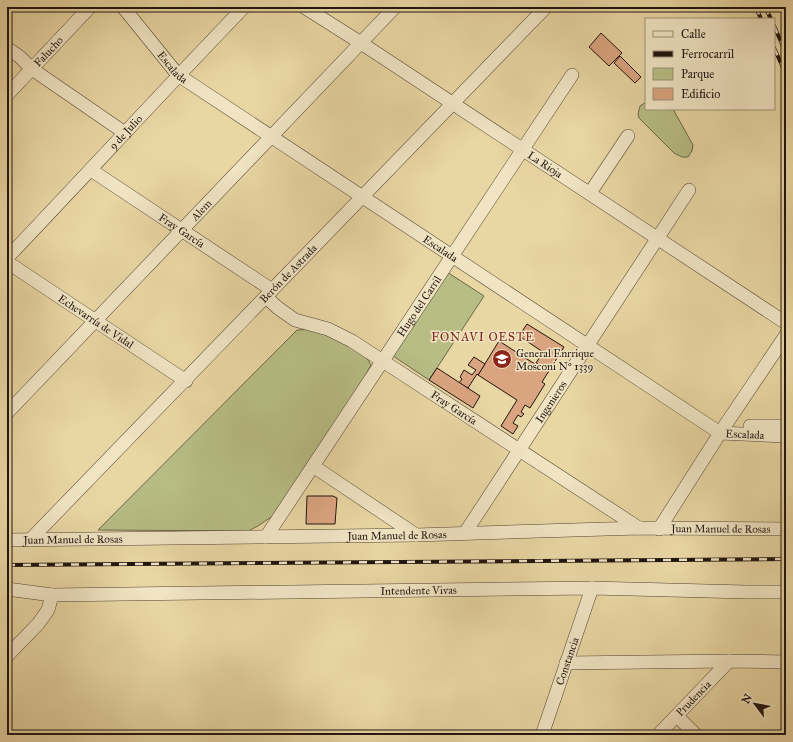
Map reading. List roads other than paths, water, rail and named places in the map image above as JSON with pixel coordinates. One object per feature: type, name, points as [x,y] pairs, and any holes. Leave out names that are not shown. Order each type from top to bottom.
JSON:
[{"type":"street","name":"Falucho","points":[[7,95],[90,7]]},
{"type":"street","name":"Escalada","points":[[123,7],[178,75],[588,346],[723,430],[786,436]]},
{"type":"street","name":"9 de Julio","points":[[7,258],[91,170],[178,75],[244,7]]},
{"type":"street","name":"La Rioja","points":[[304,7],[361,42],[786,323]]},
{"type":"street","name":"Alem","points":[[7,413],[395,7]]},
{"type":"street","name":"Berón de Astrada","points":[[30,540],[186,381],[453,104],[538,9]]},
{"type":"street","points":[[7,48],[20,57],[32,69],[125,133]]},
{"type":"street","name":"Hugo del Carril","points":[[266,537],[572,75]]},
{"type":"street","points":[[590,193],[628,136]]},
{"type":"street","name":"Fray García","points":[[91,170],[182,230],[269,294],[278,308],[295,320],[328,329],[352,341],[382,362],[639,528]]},
{"type":"street","name":"Ingenieros","points":[[465,533],[689,190]]},
{"type":"street","name":"Echevarría de Vidal","points":[[7,262],[186,381]]},
{"type":"street","points":[[659,529],[786,336]]},
{"type":"street","name":"Escalada","points":[[723,430],[786,426]]},
{"type":"street","points":[[313,466],[416,535]]},
{"type":"street","name":"Juan Manuel de Rosas","points":[[7,540],[416,535],[639,528],[786,529]]},
{"type":"street","name":"Intendente Vivas","points":[[52,596],[592,588],[786,592]]},
{"type":"street","name":"Constancia","points":[[542,735],[592,588]]},
{"type":"street","points":[[7,589],[52,596],[48,610],[38,624],[7,656]]},
{"type":"street","points":[[566,663],[729,661],[786,662]]},
{"type":"street","name":"Prudencia","points":[[658,735],[729,661]]},
{"type":"street","points":[[676,716],[696,735]]},
{"type":"railway","points":[[756,7],[761,18]]},
{"type":"railway","points":[[765,7],[770,18]]},
{"type":"railway","points":[[775,28],[786,53]]},
{"type":"railway","points":[[775,50],[786,74]]},
{"type":"railway","points":[[7,565],[786,559]]},
{"type":"place","name":"General Enrrique Mosconi Nº 1339","points":[[502,359]]},
{"type":"district","name":"FONAVI OESTE","points":[[483,337]]}]
